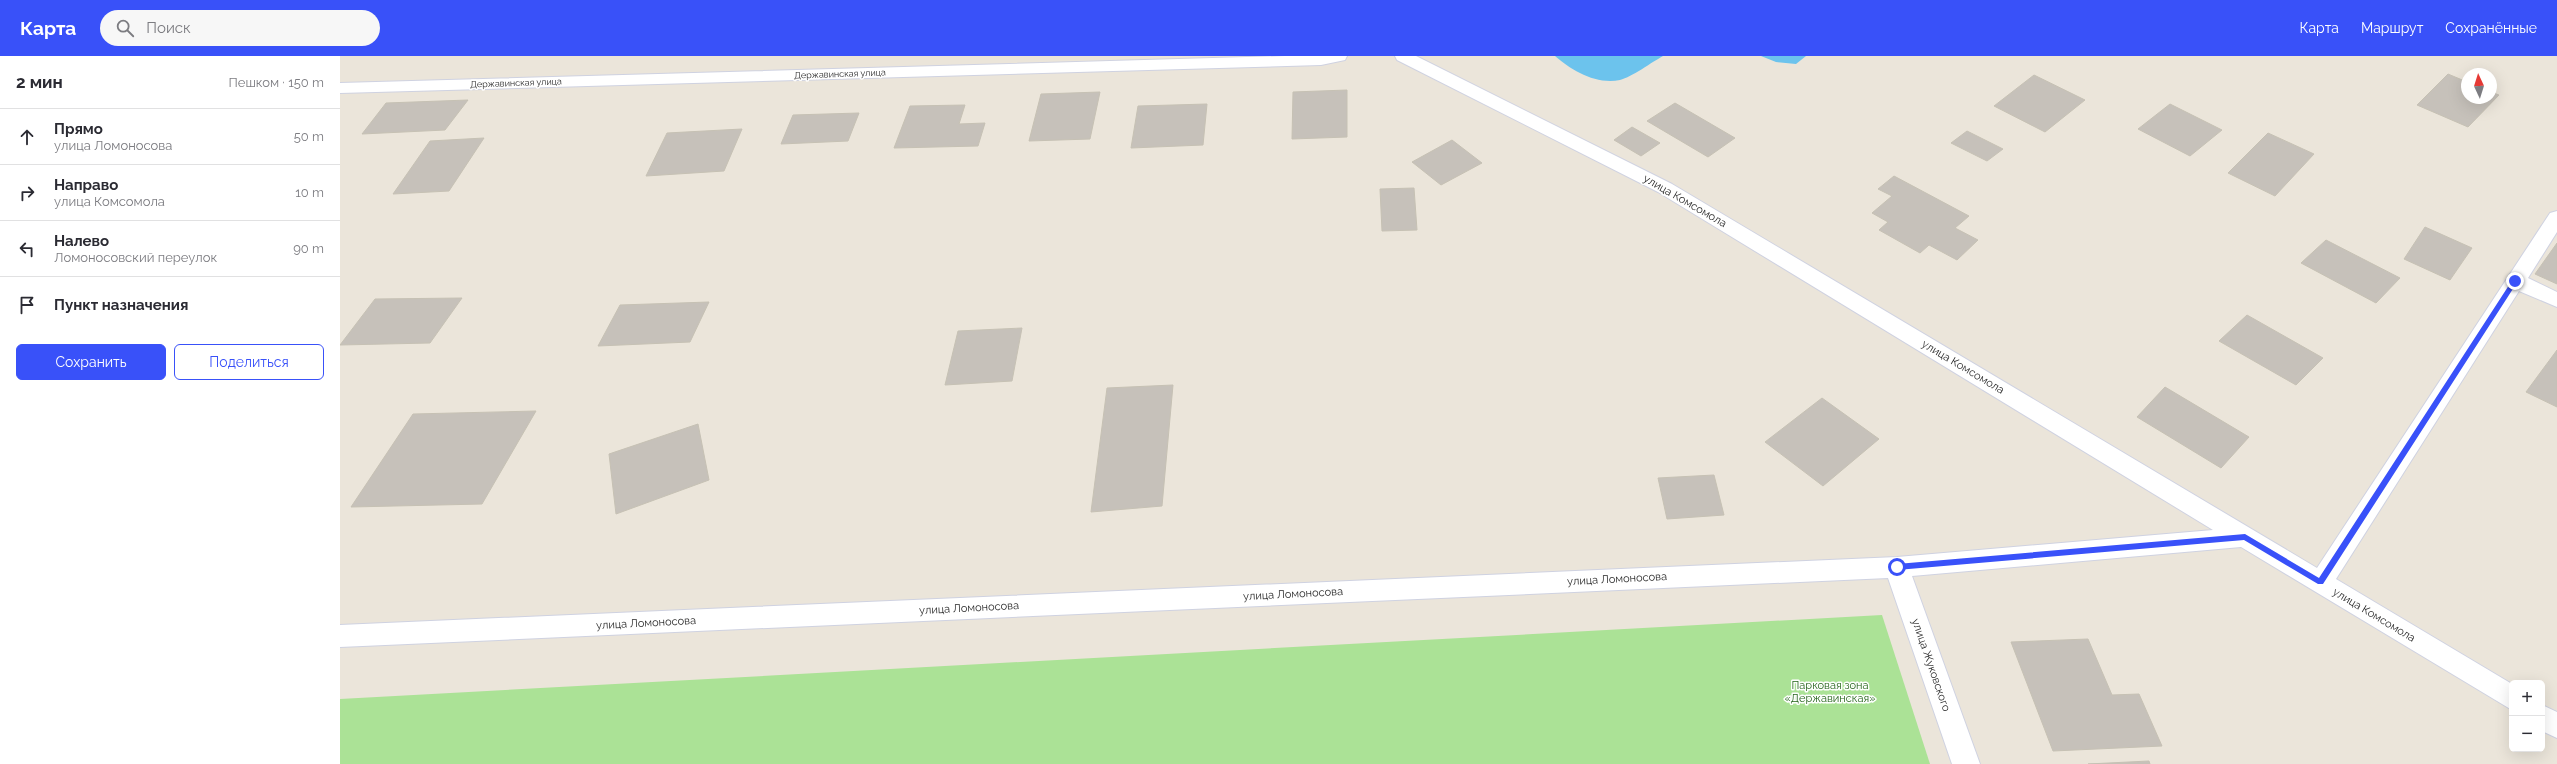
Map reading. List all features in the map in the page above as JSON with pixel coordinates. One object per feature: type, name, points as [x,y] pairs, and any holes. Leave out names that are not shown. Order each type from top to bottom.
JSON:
[{"type":"street","name":"Державинская улица","points":[[340,88],[1321,60],[1340,56]]},
{"type":"street","name":"улица Комсомола","points":[[1403,56],[1665,188],[2509,696]]},
{"type":"street","points":[[2321,582],[2557,217]]},
{"type":"street","points":[[2515,281],[2557,300]]},
{"type":"street","name":"улица Ломоносова","points":[[340,636],[1897,567],[2245,537]]},
{"type":"street","name":"улица Жуковского","points":[[1897,567],[1966,764]]},
{"type":"street","points":[[2545,719],[2557,726]]},
{"type":"green space","name":"Парковая зона «Державинская»","points":[[1882,615],[1930,764],[340,764],[340,699]]},
{"type":"water","points":[[1555,56],[1663,56],[1630,76],[1620,80],[1611,81],[1584,75]]},
{"type":"water","points":[[1761,56],[1806,56],[1796,64],[1776,62]]},
{"type":"building","points":[[2448,74],[2461,79],[2461,104],[2490,104],[2468,127],[2417,105]]},
{"type":"building","points":[[2034,75],[2085,100],[2045,132],[1994,106]]},
{"type":"building","points":[[1347,90],[1347,137],[1292,139],[1293,92]]},
{"type":"building","points":[[1100,92],[1090,139],[1029,141],[1041,94]]},
{"type":"building","points":[[468,100],[445,130],[362,134],[386,103]]},
{"type":"building","points":[[1675,103],[1735,138],[1708,157],[1647,121]]},
{"type":"building","points":[[1207,104],[1203,145],[1131,148],[1138,106]]},
{"type":"building","points":[[2170,104],[2222,130],[2190,156],[2138,129]]},
{"type":"building","points":[[965,105],[959,124],[985,123],[978,146],[894,148],[910,106]]},
{"type":"building","points":[[859,113],[848,141],[781,144],[793,115]]},
{"type":"building","points":[[1632,127],[1660,143],[1641,156],[1614,140]]},
{"type":"building","points":[[742,129],[724,171],[646,176],[667,133]]},
{"type":"building","points":[[1967,131],[2003,149],[1987,161],[1951,143]]},
{"type":"building","points":[[2268,133],[2314,154],[2275,196],[2228,173]]},
{"type":"building","points":[[484,138],[449,191],[393,194],[430,141]]},
{"type":"building","points":[[1452,140],[1482,163],[1441,185],[1412,162]]},
{"type":"building","points":[[1894,176],[1969,216],[1955,228],[1978,240],[1957,260],[1929,245],[1920,253],[1879,230],[1888,222],[1872,213],[1892,196],[1878,189]]},
{"type":"building","points":[[1414,188],[1417,230],[1382,231],[1380,189]]},
{"type":"building","points":[[2425,227],[2472,248],[2450,280],[2404,259]]},
{"type":"building","points":[[2326,240],[2400,278],[2376,303],[2301,263]]},
{"type":"building","points":[[2557,243],[2557,284],[2535,274]]},
{"type":"building","points":[[462,298],[430,343],[340,345],[375,299]]},
{"type":"building","points":[[709,302],[690,342],[598,346],[620,305]]},
{"type":"building","points":[[2247,315],[2323,358],[2296,385],[2219,341]]},
{"type":"building","points":[[1022,328],[1012,381],[945,385],[958,331]]},
{"type":"building","points":[[2557,350],[2557,407],[2526,392]]},
{"type":"building","points":[[1173,385],[1162,506],[1091,512],[1107,388]]},
{"type":"building","points":[[2165,387],[2249,437],[2221,468],[2137,417]]},
{"type":"building","points":[[1822,398],[1879,439],[1823,486],[1765,442]]},
{"type":"building","points":[[536,411],[482,504],[351,507],[413,414]]},
{"type":"building","points":[[698,424],[709,480],[616,514],[609,454]]},
{"type":"building","points":[[1714,475],[1724,515],[1667,519],[1658,478]]},
{"type":"building","points":[[2088,639],[2112,695],[2139,694],[2162,746],[2053,751],[2011,642]]},
{"type":"building","points":[[2149,761],[2150,764],[2088,764]]},
{"type":"route","points":[[1897,567],[2245,537],[2321,582],[2515,281]]}]
